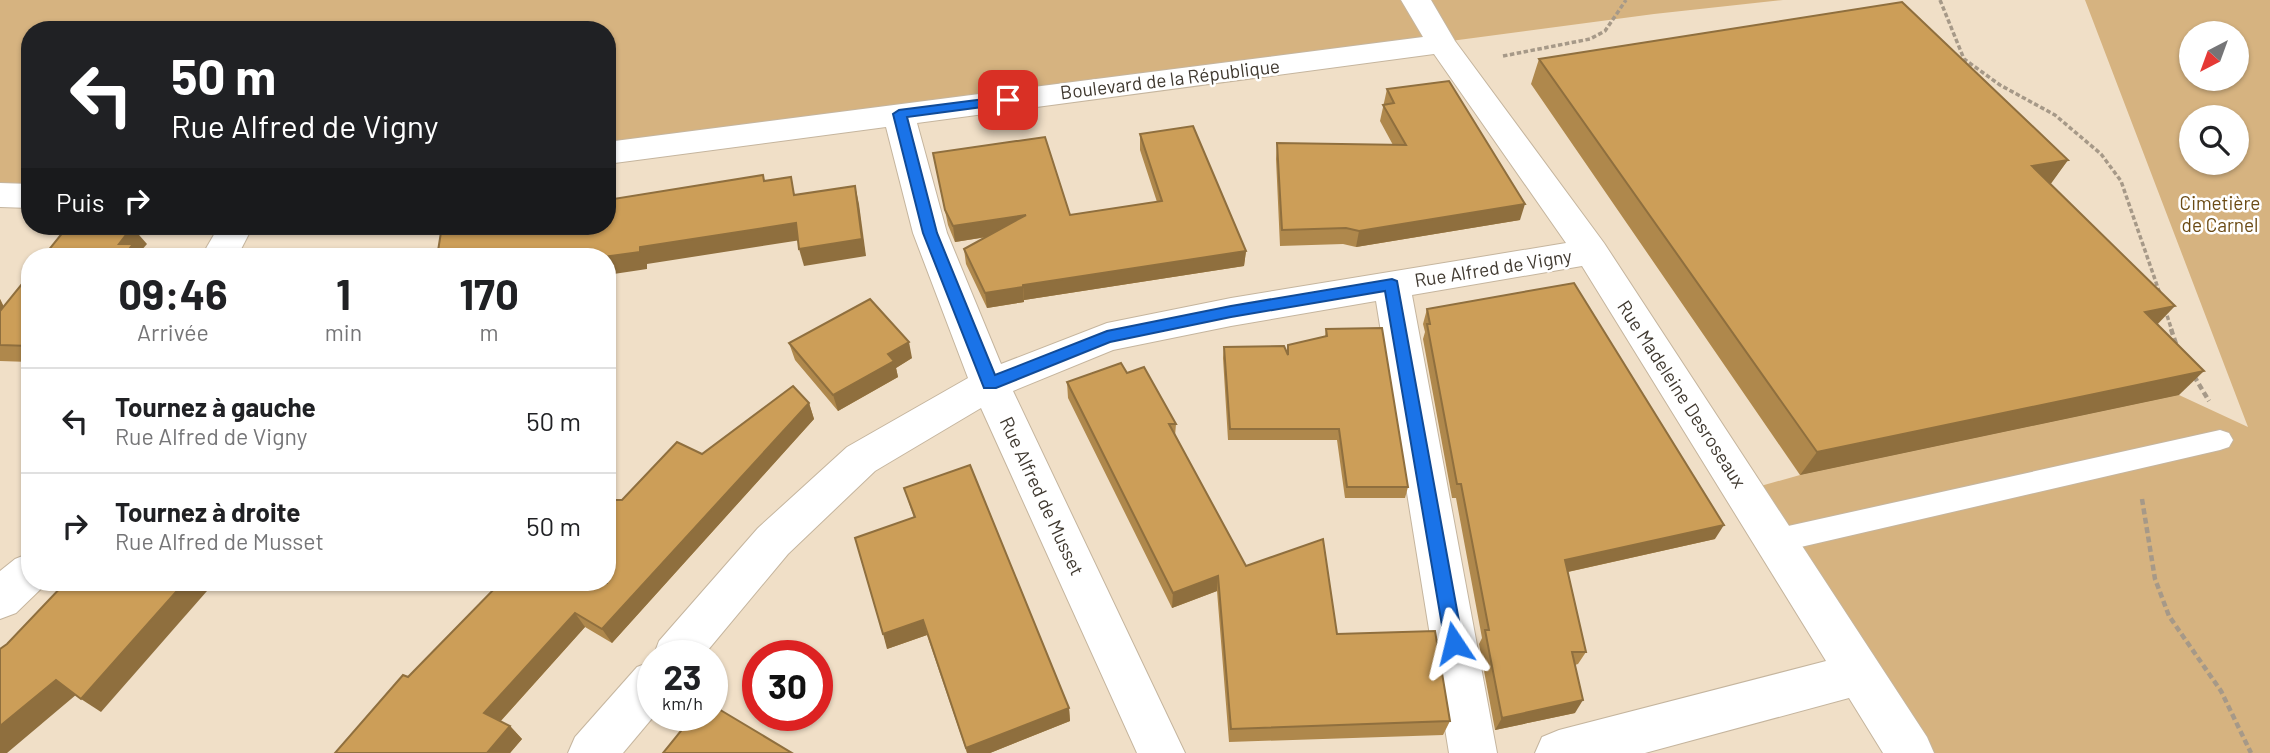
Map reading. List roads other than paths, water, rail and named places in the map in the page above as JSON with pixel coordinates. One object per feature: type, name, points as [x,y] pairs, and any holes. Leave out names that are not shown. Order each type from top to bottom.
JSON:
[{"type":"street","name":"Rue Madeleine Desroseaux","points":[[1416,0],[1450,53],[1591,252],[1910,753]]},
{"type":"street","name":"Boulevard de la République","points":[[616,152],[899,114],[1450,53]]},
{"type":"street","name":"Rue Alfred de Musset","points":[[899,114],[930,233],[990,384],[1161,753]]},
{"type":"street","points":[[0,195],[21,196]]},
{"type":"street","name":"Rue Alfred de Vigny","points":[[689,640],[773,541],[861,459],[990,384],[1107,337],[1231,312],[1591,252]]},
{"type":"street","points":[[1392,285],[1473,753]]},
{"type":"street","points":[[0,599],[21,580]]},
{"type":"street","points":[[1559,753],[1860,674]]},
{"type":"street","points":[[592,753],[637,701]]},
{"type":"lane","points":[[1775,541],[2220,440]]},
{"type":"park label","name":"Cimetière de Carnel","points":[[2220,214]]}]
